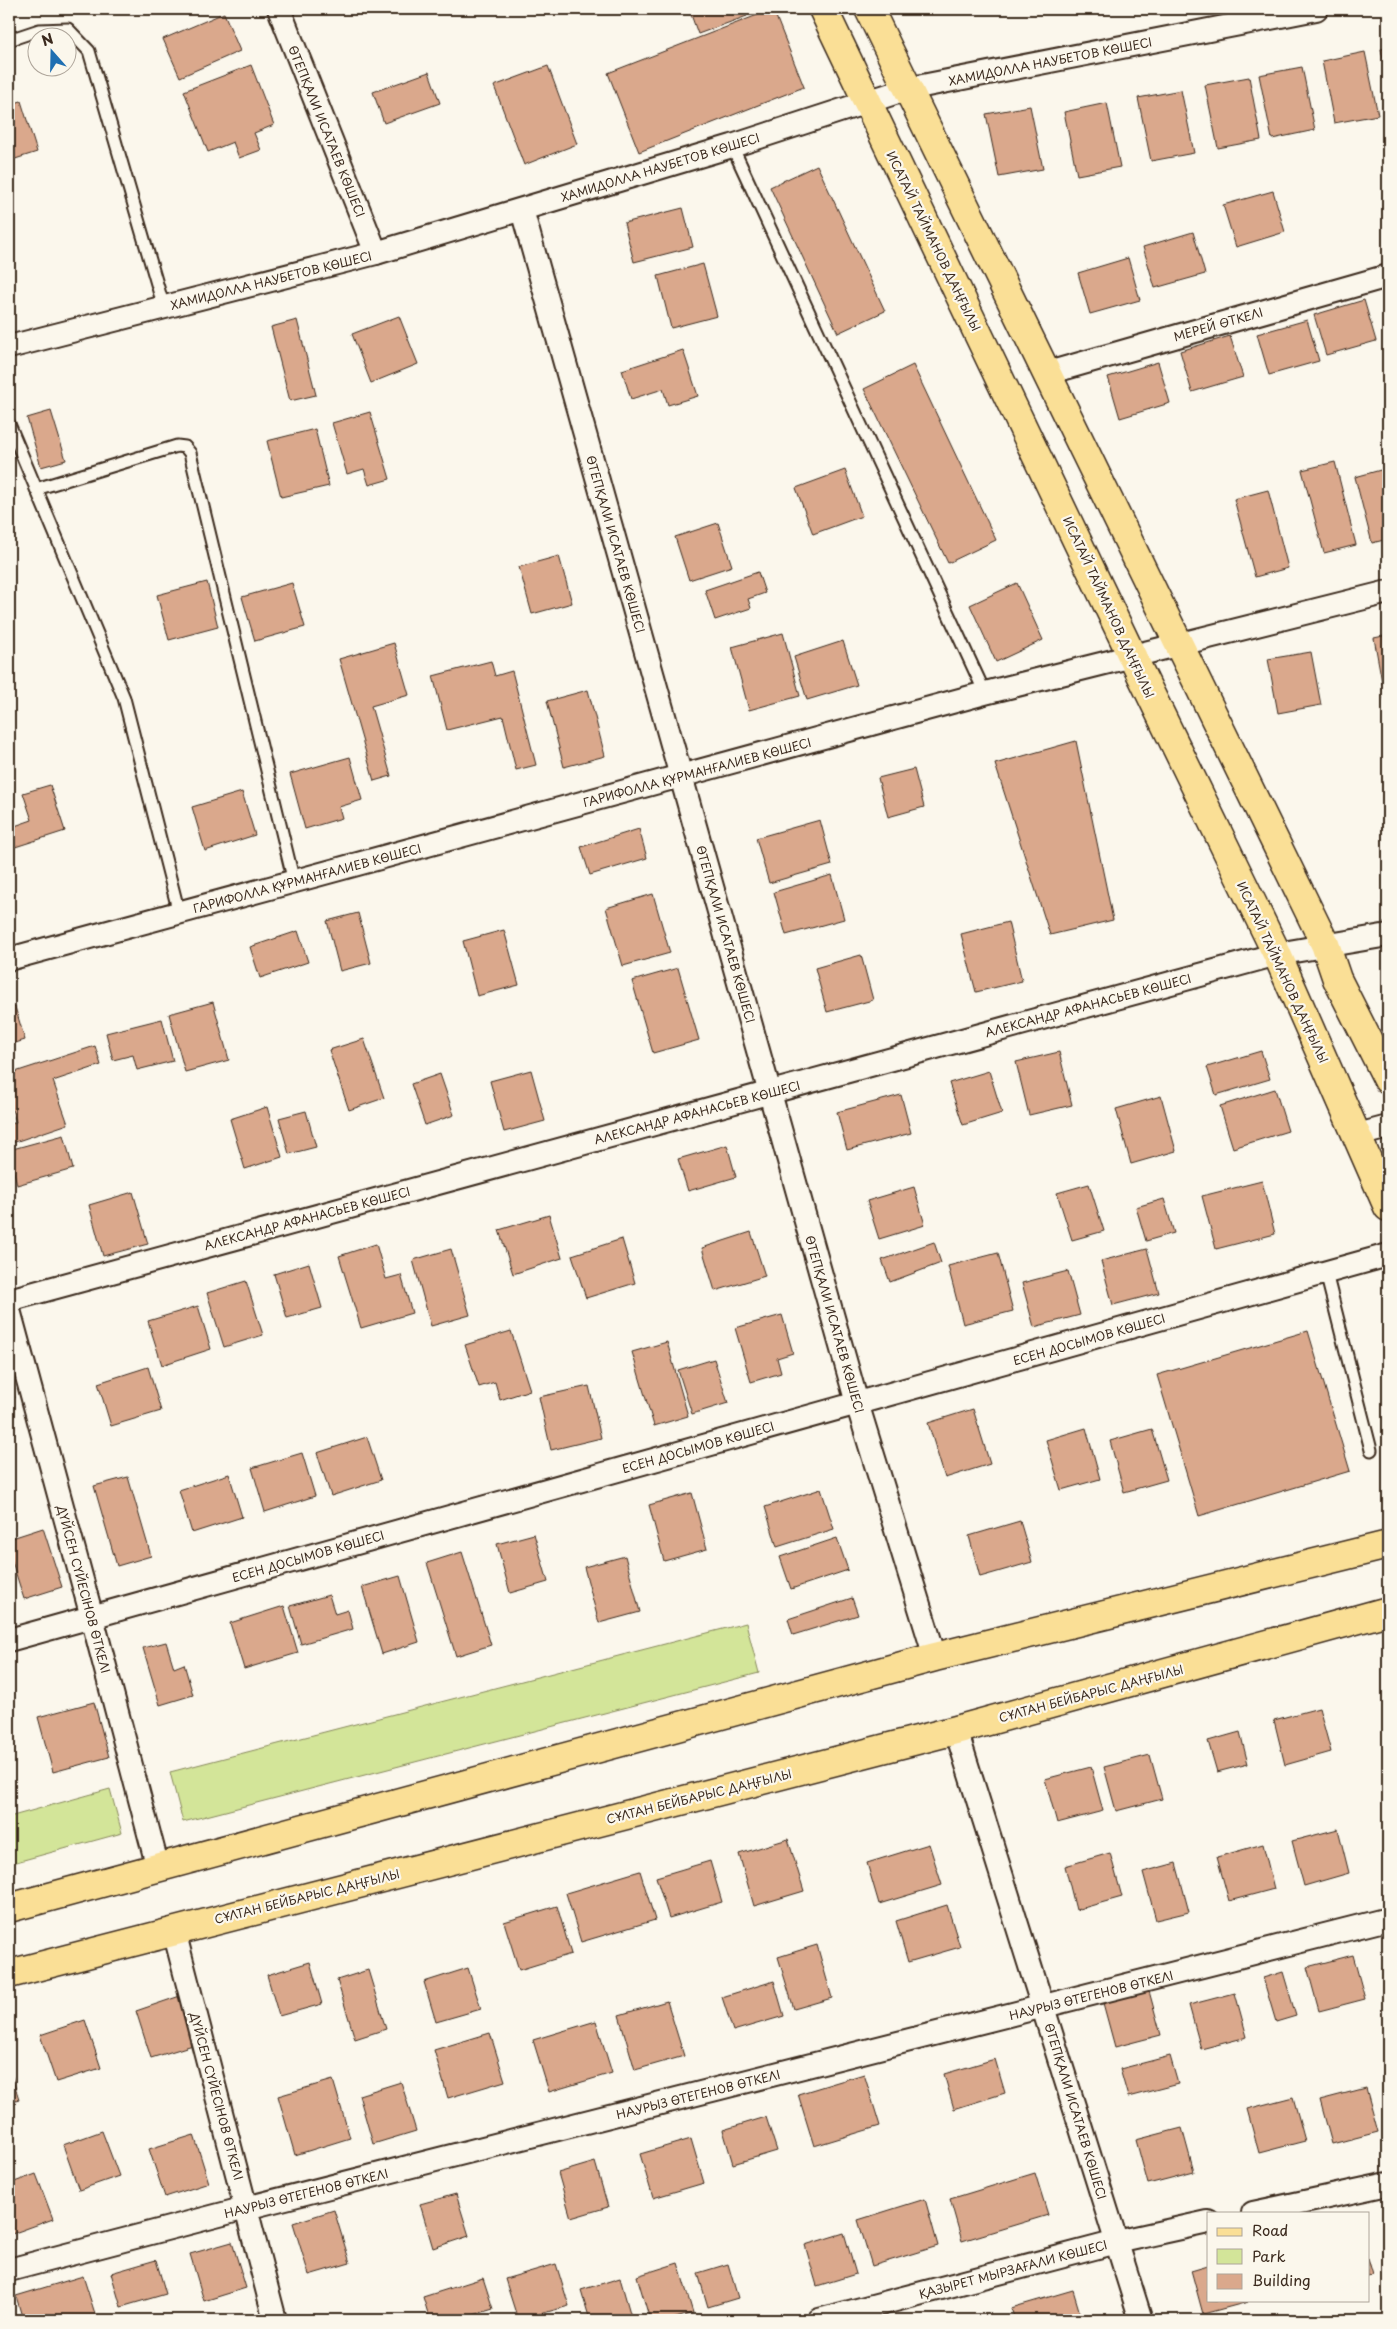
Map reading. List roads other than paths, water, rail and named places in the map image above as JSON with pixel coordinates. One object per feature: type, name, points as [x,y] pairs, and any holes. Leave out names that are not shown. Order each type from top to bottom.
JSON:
[{"type":"main road","name":"ИСАТАЙ ТАЙМАНОВ ДАҢҒЫЛЫ","points":[[823,9],[1132,656],[1277,954],[1388,1207]]},
{"type":"main road","points":[[869,9],[1325,944],[1337,978],[1388,1080]]},
{"type":"main road","points":[[9,1908],[935,1657],[1388,1545]]},
{"type":"main road","name":"СҰЛТАН БЕЙБАРЫС ДАҢҒЫЛЫ","points":[[9,1974],[956,1730],[1388,1611]]},
{"type":"street","name":"ӨТЕПҚАЛИ ИСАТАЕВ КӨШЕСІ","points":[[279,9],[376,253]]},
{"type":"street","name":"ХАМИДОЛЛА НАУБЕТОВ КӨШЕСІ","points":[[9,347],[376,253],[732,146],[907,89],[1316,9]]},
{"type":"street","name":"ӨТЕПҚАЛИ ИСАТАЕВ КӨШЕСІ","points":[[522,210],[857,1403],[935,1657]]},
{"type":"street","name":"МЕРЕЙ ӨТКЕЛІ","points":[[1048,373],[1388,276]]},
{"type":"street","name":"ГАРИФОЛЛА ҚҰРМАНҒАЛИЕВ КӨШЕСІ","points":[[9,959],[985,693],[1388,592]]},
{"type":"street","name":"АЛЕКСАНДР АФАНАСЬЕВ КӨШЕСІ","points":[[9,1300],[1277,954],[1325,944],[1388,935]]},
{"type":"street","points":[[1358,1135],[1388,1126]]},
{"type":"street","name":"ЕСЕН ДОСЫМОВ КӨШЕСІ","points":[[9,1640],[1388,1255]]},
{"type":"street","name":"ДҮЙСЕН СҮЙЕСІНОВ ӨТКЕЛІ","points":[[9,1310],[158,1868]]},
{"type":"street","name":"ӨТЕПҚАЛИ ИСАТАЕВ КӨШЕСІ","points":[[956,1730],[1141,2320]]},
{"type":"street","name":"НАУРЫЗ ӨТЕГЕНОВ ӨТКЕЛІ","points":[[9,2270],[246,2208],[1388,1919]]},
{"type":"street","name":"ДҮЙСЕН СҮЙЕСІНОВ ӨТКЕЛІ","points":[[174,1931],[275,2320]]},
{"type":"street","points":[[1258,2212],[1388,2184]]},
{"type":"street","name":"ҚАЗЫРЕТ МЫРЗАҒАЛИ КӨШЕСІ","points":[[819,2320],[1117,2242],[1207,2222]]},
{"type":"lane","points":[[9,40],[39,30],[68,29],[89,51],[164,308]]},
{"type":"lane","points":[[732,146],[985,693]]},
{"type":"lane","points":[[9,424],[124,698],[179,913]]},
{"type":"lane","points":[[36,489],[177,446],[185,447],[190,454],[294,882]]},
{"type":"lane","points":[[1326,1273],[1371,1450]]}]
